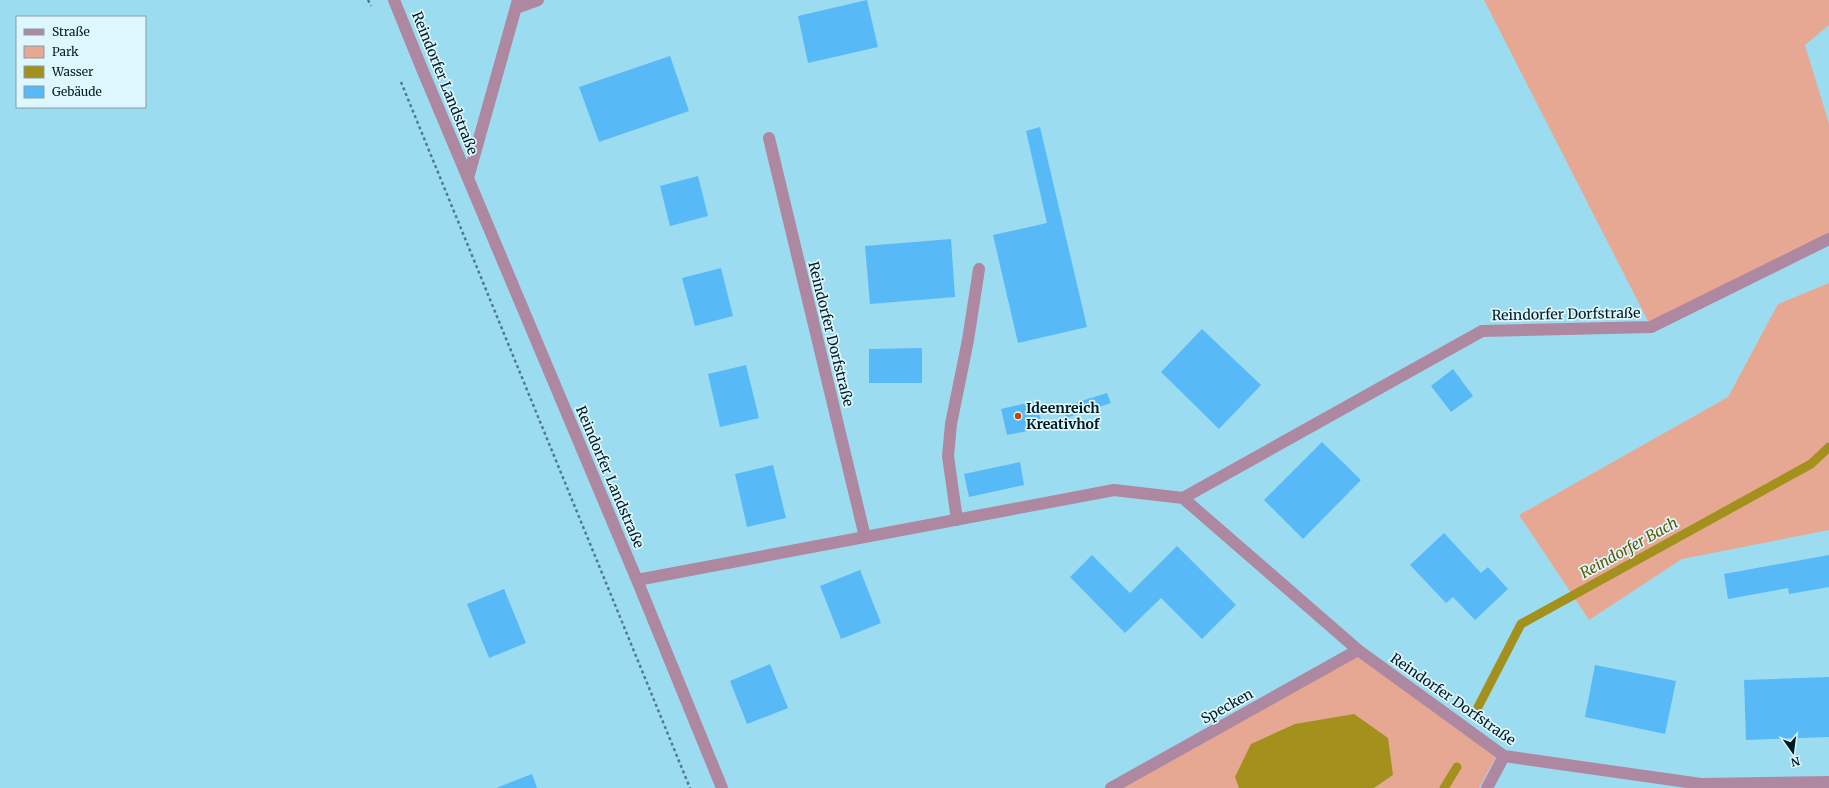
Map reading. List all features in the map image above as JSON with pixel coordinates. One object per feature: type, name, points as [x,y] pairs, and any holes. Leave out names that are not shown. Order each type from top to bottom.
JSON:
[{"type":"street","name":"Reindorfer Landstraße","points":[[394,0],[637,580],[722,788]]},
{"type":"street","name":"Reindorfer Landstraße","points":[[468,178],[517,4],[538,0]]},
{"type":"street","name":"Reindorfer Dorfstraße","points":[[769,138],[865,537]]},
{"type":"street","name":"Reindorfer Dorfstraße","points":[[1829,240],[1651,327],[1482,331],[1183,498],[1358,650],[1504,756],[1701,784],[1816,785],[1829,782]]},
{"type":"street","points":[[957,520],[948,456],[951,424],[968,340],[979,269]]},
{"type":"street","points":[[637,580],[1114,490],[1183,498]]},
{"type":"street","name":"Specken","points":[[1111,788],[1358,650]]},
{"type":"street","points":[[1487,788],[1504,756]]},
{"type":"path","points":[[368,0],[371,7]]},
{"type":"path","points":[[400,79],[690,788]]},
{"type":"green space","points":[[1484,0],[1829,0],[1829,25],[1805,45],[1829,124],[1829,239],[1651,327]]},
{"type":"green space","points":[[1829,283],[1829,530],[1682,559],[1589,620],[1519,515],[1728,397],[1778,304]]},
{"type":"green space","points":[[1357,656],[1496,757],[1479,788],[1374,788],[1393,775],[1236,777],[1239,788],[1121,788]]},
{"type":"water","points":[[1354,714],[1388,738],[1393,775],[1374,788],[1239,788],[1235,777],[1251,744],[1295,724]]},
{"type":"building","points":[[867,0],[878,47],[808,63],[798,16]]},
{"type":"building","points":[[670,56],[689,111],[599,142],[579,87]]},
{"type":"building","points":[[1040,127],[1087,327],[1018,343],[993,235],[1047,223],[1026,131]]},
{"type":"building","points":[[698,176],[708,216],[670,226],[660,186]]},
{"type":"building","points":[[951,239],[955,297],[870,304],[865,246]]},
{"type":"building","points":[[721,268],[733,316],[695,326],[682,278]]},
{"type":"building","points":[[1202,329],[1261,385],[1219,429],[1161,372]]},
{"type":"building","points":[[922,348],[922,383],[869,383],[869,349]]},
{"type":"building","points":[[746,365],[759,418],[720,427],[708,374]]},
{"type":"building","points":[[1453,369],[1473,396],[1451,412],[1431,386]]},
{"type":"building","points":[[1107,393],[1111,403],[1066,418],[1062,407]]},
{"type":"building","points":[[1036,401],[1043,428],[1007,435],[1001,409]]},
{"type":"building","points":[[1322,442],[1361,480],[1303,539],[1264,500]]},
{"type":"building","points":[[1020,462],[1024,485],[969,497],[964,474]]},
{"type":"building","points":[[773,465],[786,518],[747,527],[735,474]]},
{"type":"building","points":[[1444,533],[1481,573],[1488,567],[1508,589],[1475,620],[1453,597],[1446,603],[1410,565]]},
{"type":"building","points":[[1177,546],[1236,605],[1202,639],[1161,598],[1125,633],[1070,577],[1092,555],[1130,593]]},
{"type":"building","points":[[1829,555],[1829,587],[1789,594],[1788,588],[1728,599],[1724,574]]},
{"type":"building","points":[[860,570],[881,623],[841,639],[820,586]]},
{"type":"building","points":[[504,589],[526,643],[489,658],[467,604]]},
{"type":"building","points":[[770,664],[788,708],[747,724],[730,681]]},
{"type":"building","points":[[1595,665],[1676,681],[1665,734],[1585,717]]},
{"type":"building","points":[[1829,677],[1829,737],[1746,740],[1744,680]]},
{"type":"building","points":[[532,774],[537,788],[496,788]]},
{"type":"waterway","name":"Reindorfer Bach","points":[[1478,707],[1521,624],[1811,464],[1829,447]]},
{"type":"waterway","name":"Reindorfer Bach","points":[[1444,788],[1457,767]]},
{"type":"place","name":"Ideenreich Kreativhof","points":[[1018,416]]}]
